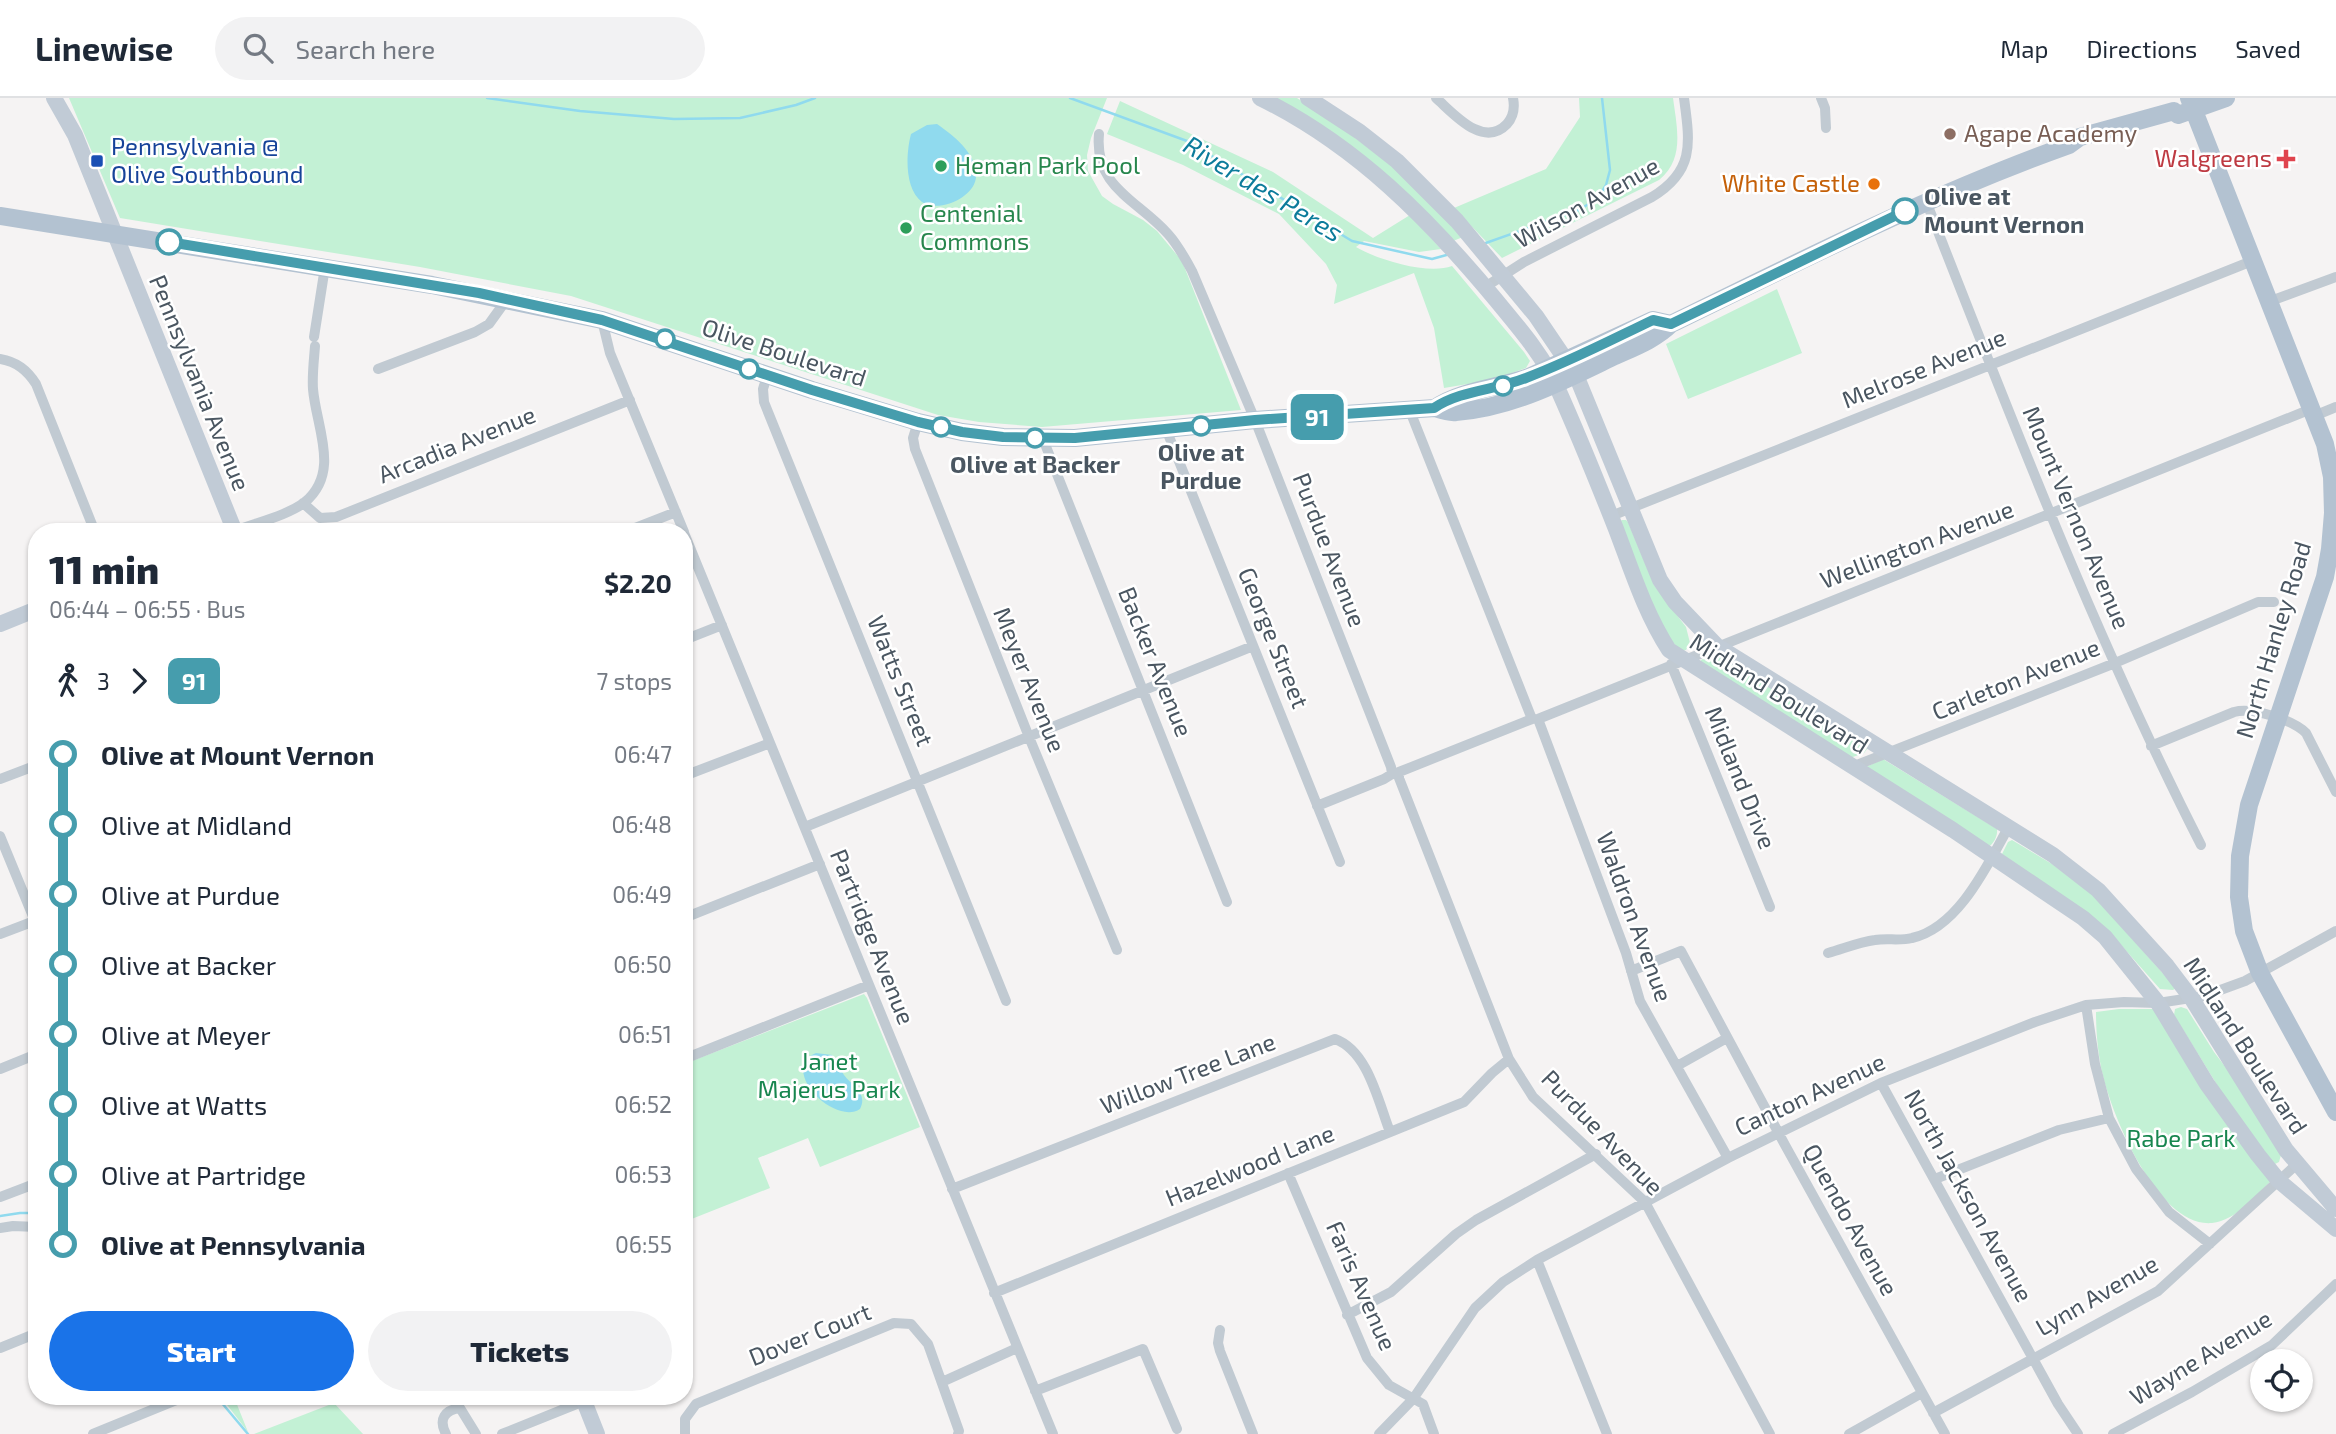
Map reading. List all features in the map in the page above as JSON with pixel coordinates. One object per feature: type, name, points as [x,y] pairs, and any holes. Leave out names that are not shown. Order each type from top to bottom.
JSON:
[{"type":"main road","name":"Pennsylvania Avenue","points":[[54,98],[75,135],[230,523]]},
{"type":"main road","name":"Midland Boulevard","points":[[1260,98],[1292,113],[1372,170],[1407,201],[1469,268],[1527,338],[1552,376],[1611,516],[1651,621],[1677,662],[1852,766],[1993,856],[2083,918],[2105,937],[2158,1003],[2231,1121],[2279,1181],[2336,1229]]},
{"type":"main road","name":"Midland Boulevard","points":[[1308,98],[1360,132],[1397,161],[1469,236],[1536,316],[1572,367],[1660,580],[1675,602],[1717,646],[2053,855],[2098,890],[2192,999],[2266,1119],[2297,1164],[2336,1209]]},
{"type":"main road","name":"Olive Boulevard","points":[[0,216],[325,267],[507,299],[602,320],[767,376],[918,422],[962,432],[1043,439],[1075,438],[1255,420],[1434,408],[1449,398],[1552,376],[1661,334],[1671,324],[1976,179],[2069,145],[2080,148],[2176,122],[2187,108],[2226,98]]},
{"type":"main road","name":"North Hanley Road","points":[[2187,108],[2325,444],[2332,477],[2335,512],[2325,577],[2249,805],[2240,856],[2239,897],[2244,931],[2260,973],[2336,1112]]},
{"type":"main road","points":[[0,624],[28,613]]},
{"type":"main road","points":[[585,1405],[597,1434]]},
{"type":"street","points":[[1436,98],[1468,125],[1489,132],[1501,129],[1512,116],[1515,107],[1513,98]]},
{"type":"street","name":"Wilson Avenue","points":[[1485,287],[1502,275],[1671,184],[1683,168],[1688,149],[1684,98]]},
{"type":"street","points":[[1821,98],[1825,108],[1826,128]]},
{"type":"street","name":"Purdue Avenue","points":[[1099,134],[1097,151],[1109,180],[1167,232],[1185,256],[1255,420],[1509,1059],[1534,1097],[1645,1202],[1770,1434]]},
{"type":"street","name":"Mount Vernon Avenue","points":[[1926,201],[1990,366],[2115,663],[2151,746],[2201,845]]},
{"type":"street","name":"Melrose Avenue","points":[[1611,516],[2252,261]]},
{"type":"street","points":[[255,523],[303,503],[319,484],[323,467],[322,428],[313,392],[315,341],[325,267]]},
{"type":"street","points":[[2268,302],[2336,277]]},
{"type":"street","points":[[378,369],[475,332],[489,324],[507,299]]},
{"type":"street","name":"Partridge Avenue","points":[[602,320],[610,353],[680,523]]},
{"type":"street","points":[[0,359],[23,368],[36,384],[91,523]]},
{"type":"street","name":"Watts Street","points":[[767,376],[763,390],[764,402],[1006,1001]]},
{"type":"street","name":"Arcadia Avenue","points":[[303,503],[320,518],[336,517],[630,400]]},
{"type":"street","name":"Wellington Avenue","points":[[1317,806],[2312,413],[2336,407]]},
{"type":"street","name":"Waldron Avenue","points":[[1410,411],[1535,719],[1626,953],[1640,1001],[1728,1158]]},
{"type":"street","name":"Meyer Avenue","points":[[918,422],[914,438],[915,449],[1117,950]]},
{"type":"street","name":"George Street","points":[[1167,429],[1340,862]]},
{"type":"street","name":"Backer Avenue","points":[[1043,439],[1227,902]]},
{"type":"street","points":[[648,523],[676,512]]},
{"type":"street","name":"Partridge Avenue","points":[[693,555],[1053,1434]]},
{"type":"street","name":"Carleton Avenue","points":[[1852,766],[2115,663],[2258,602],[2274,602]]},
{"type":"street","points":[[693,636],[722,625]]},
{"type":"street","points":[[805,827],[1253,646]]},
{"type":"street","name":"Midland Drive","points":[[1677,662],[1770,907]]},
{"type":"street","points":[[2151,746],[2245,709],[2299,727],[2306,733],[2336,792]]},
{"type":"street","points":[[693,773],[770,743]]},
{"type":"street","points":[[0,779],[28,768]]},
{"type":"street","points":[[1828,953],[1875,940],[1910,939],[1938,928],[1957,909],[1993,856],[2008,828]]},
{"type":"street","points":[[0,835],[28,903]]},
{"type":"street","points":[[693,914],[820,863]]},
{"type":"street","points":[[0,934],[28,925]]},
{"type":"street","name":"Canton Avenue","points":[[1379,1434],[1413,1399],[1475,1308],[1503,1282],[1537,1260],[1728,1158],[1881,1083],[2035,1022],[2086,1005],[2158,1003],[2192,999],[2228,989],[2336,931]]},
{"type":"street","name":"Quendo Avenue","points":[[1631,971],[1681,951],[1945,1434]]},
{"type":"street","points":[[693,1055],[869,985]]},
{"type":"street","points":[[2086,1005],[2095,1064],[2109,1118],[2136,1169],[2169,1212],[2210,1244]]},
{"type":"street","points":[[1677,1066],[1727,1038]]},
{"type":"street","name":"Willow Tree Lane","points":[[952,1189],[1335,1039],[1347,1043],[1362,1061],[1390,1132]]},
{"type":"street","points":[[0,1069],[28,1058]]},
{"type":"street","name":"Hazelwood Lane","points":[[994,1293],[1464,1102],[1509,1059]]},
{"type":"street","name":"North Jackson Avenue","points":[[1881,1083],[2058,1404],[2078,1434]]},
{"type":"street","points":[[1935,1179],[2059,1130],[2109,1118]]},
{"type":"street","points":[[1347,1315],[1391,1292],[1456,1234],[1476,1220],[1596,1154]]},
{"type":"street","name":"Lynn Avenue","points":[[1933,1413],[2158,1290],[2297,1164]]},
{"type":"street","name":"Faris Avenue","points":[[1288,1173],[1360,1346],[1381,1377],[1420,1402],[1425,1408],[1434,1434]]},
{"type":"street","points":[[0,1198],[28,1187]]},
{"type":"street","points":[[0,1228],[28,1227]]},
{"type":"street","points":[[1537,1260],[1607,1434]]},
{"type":"street","name":"Wayne Avenue","points":[[2113,1434],[2272,1345],[2336,1284]]},
{"type":"street","name":"Dover Court","points":[[685,1434],[685,1419],[696,1404],[894,1323],[911,1324],[916,1328],[928,1344],[942,1382]]},
{"type":"street","points":[[1220,1330],[1220,1351],[1253,1434]]},
{"type":"street","points":[[0,1348],[28,1337]]},
{"type":"street","points":[[958,1434],[942,1382],[1017,1348]]},
{"type":"street","points":[[1035,1391],[1143,1349],[1177,1429]]},
{"type":"street","points":[[1849,1434],[1922,1393]]},
{"type":"street","points":[[93,1434],[107,1432],[166,1405]]},
{"type":"street","points":[[502,1434],[569,1405]]},
{"type":"street","points":[[446,1434],[442,1426],[443,1415],[450,1409],[460,1408],[476,1434]]},
{"type":"green space","points":[[69,98],[1107,98],[1091,138],[1087,155],[1088,171],[1102,196],[1157,231],[1182,261],[1241,410],[1042,427],[979,422],[938,415],[571,296],[420,267],[120,218]]},
{"type":"green space","points":[[1271,98],[1297,98],[1333,121],[1396,169],[1463,237],[1453,241]]},
{"type":"green space","points":[[1579,98],[1673,98],[1677,142],[1673,163],[1659,180],[1502,258],[1454,208],[1546,169],[1580,117]]},
{"type":"green space","points":[[1120,101],[1273,172],[1373,238],[1410,215],[1441,249],[1419,252],[1364,241],[1356,247],[1403,265],[1430,269],[1452,266],[1524,352],[1530,361],[1526,368],[1492,380],[1444,388],[1434,328],[1414,273],[1334,304],[1337,285],[1326,264],[1279,214],[1183,165],[1107,134]]},
{"type":"green space","points":[[1777,289],[1802,353],[1688,399],[1666,344]]},
{"type":"green space","points":[[1619,522],[1628,522],[1654,585],[1686,627],[1690,643],[1686,650],[1681,651],[1664,633]]},
{"type":"green space","points":[[1714,654],[1719,654],[1867,749],[1864,753],[1850,758],[1700,663]]},
{"type":"green space","points":[[1883,759],[1997,829],[1992,844],[1988,847],[1866,767]]},
{"type":"green space","points":[[2012,840],[2052,864],[2092,894],[2176,988],[2160,989],[2113,936],[2002,854]]},
{"type":"green space","name":"Janet Majerus Park","points":[[864,994],[920,1127],[820,1167],[808,1138],[758,1158],[770,1188],[693,1218],[693,1060]]},
{"type":"green space","name":"Rabe Park","points":[[2157,1009],[2272,1180],[2230,1217],[2212,1223],[2193,1220],[2174,1208],[2141,1167],[2108,1095],[2101,1068],[2096,1012]]},
{"type":"green space","points":[[2175,1009],[2187,1009],[2236,1081],[2281,1155],[2279,1162],[2275,1164],[2248,1135],[2174,1015]]},
{"type":"green space","points":[[227,1405],[237,1405],[248,1432]]},
{"type":"green space","points":[[329,1405],[336,1405],[363,1434],[254,1434]]},
{"type":"water","name":"Heman Park Pool","points":[[937,124],[957,139],[968,152],[976,174],[975,182],[964,196],[938,206],[922,202],[916,196],[908,170],[911,134],[927,125]]},
{"type":"water","points":[[816,1053],[832,1055],[844,1075],[861,1094],[860,1109],[849,1112],[837,1110],[814,1093],[806,1082],[803,1071],[806,1061]]},
{"type":"waterway","name":"River des Peres","points":[[487,98],[580,111],[674,119],[740,118],[815,98]]},
{"type":"waterway","name":"River des Peres","points":[[1070,98],[1187,141],[1352,241],[1432,259],[1450,254]]},
{"type":"waterway","name":"River des Peres","points":[[1483,244],[1579,210],[1598,198],[1606,185],[1610,170],[1602,98]]},
{"type":"waterway","points":[[0,1216],[28,1213]]},
{"type":"waterway","points":[[224,1405],[248,1434]]},
{"type":"bus line","name":"91","points":[[169,242],[507,299],[602,320],[659,337],[767,376],[918,422],[962,432],[1003,437],[1075,438],[1255,420],[1434,408],[1449,398],[1488,390],[1529,377],[1653,320],[1671,324],[1905,211]]},
{"type":"place","name":"Agape Academy","points":[[1950,134]]},
{"type":"place","name":"Walgreens","points":[[2286,159]]},
{"type":"place","name":"Pennsylvania @ Olive Southbound","points":[[97,161]]},
{"type":"place","name":"Heman Park Pool","points":[[941,166]]},
{"type":"place","name":"White Castle","points":[[1874,184]]},
{"type":"place","name":"Olive at Mount Vernon","points":[[1905,211]]},
{"type":"place","name":"Centenial Commons","points":[[906,228]]},
{"type":"place","name":"Olive at Purdue","points":[[1201,426]]},
{"type":"place","name":"Olive at Backer","points":[[1035,438]]}]
